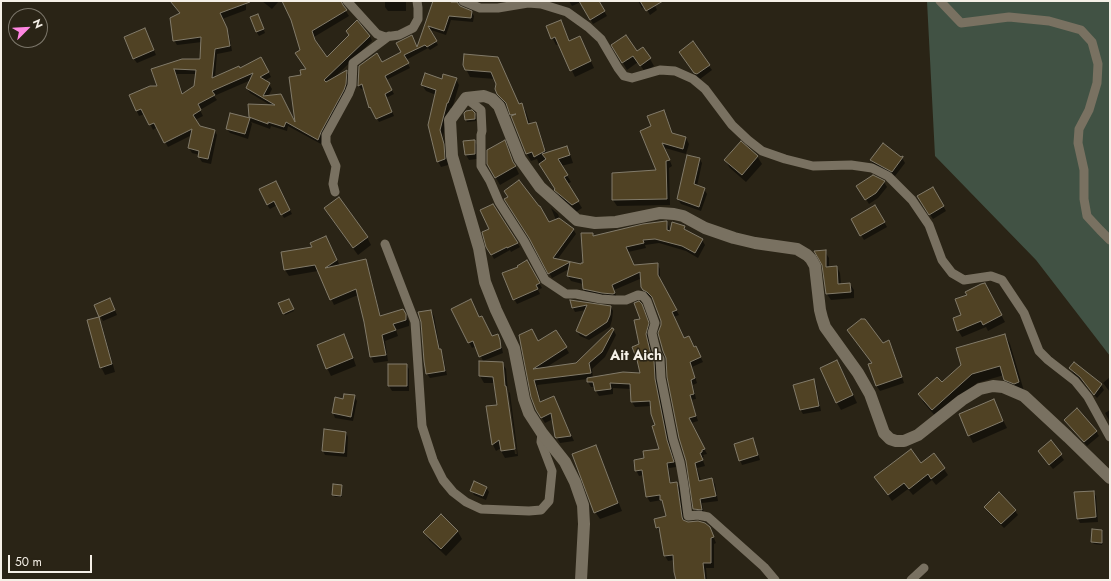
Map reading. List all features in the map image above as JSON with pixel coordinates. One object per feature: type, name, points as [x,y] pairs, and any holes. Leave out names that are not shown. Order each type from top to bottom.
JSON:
[{"type":"main road","points":[[581,580],[584,524],[583,505],[576,482],[565,462],[529,414],[524,399],[514,348],[485,282],[478,248],[452,156],[450,120],[466,98],[484,96],[492,99],[499,106],[520,160],[540,187],[577,220],[595,224],[616,222],[660,213],[674,214],[683,216],[705,228],[734,238],[755,243],[797,249],[808,255],[814,266],[820,310],[826,327],[858,373],[870,394],[884,433],[890,439],[904,441],[918,435],[962,400],[980,389],[993,386],[1003,387],[1024,396],[1110,478]]},
{"type":"street","points":[[347,1],[378,34],[385,37],[399,35],[412,28],[418,19],[417,1]]},
{"type":"street","points":[[463,1],[480,8],[498,8],[528,3],[541,4],[567,12],[588,27],[601,39],[624,76],[632,78],[660,70],[675,71],[693,79],[705,90],[732,125],[762,151],[813,166],[852,165],[872,168],[888,176],[912,200],[929,225],[942,260],[952,273],[964,280],[991,276],[1002,280],[1024,313],[1039,351],[1048,360],[1076,381],[1088,397],[1110,437]]},
{"type":"street","points":[[940,1],[960,23],[1009,17],[1049,21],[1081,30],[1092,42],[1098,64],[1096,83],[1089,110],[1079,129],[1078,144],[1084,170],[1084,199],[1087,216],[1110,240]]},
{"type":"street","points":[[335,192],[333,184],[336,166],[326,143],[326,135],[352,86],[353,63],[389,36]]},
{"type":"street","points":[[466,98],[481,110],[481,166],[499,202],[524,241],[545,280],[566,294],[576,294],[615,300],[626,300],[638,295],[644,296],[655,323],[652,333],[660,359],[661,378],[673,439],[680,462],[688,516],[698,515],[708,517],[764,566],[775,580]]},
{"type":"street","points":[[386,244],[415,322],[422,426],[433,460],[443,480],[453,492],[466,502],[481,509],[541,510],[549,501],[552,471],[541,442],[542,432]]},
{"type":"street","points":[[911,580],[924,568]]},
{"type":"green space","points":[[927,1],[1110,1],[1110,356],[1036,260],[935,156]]},
{"type":"building","points":[[170,1],[250,1],[220,13],[227,28],[230,46],[215,49],[212,78],[239,66],[240,68],[261,57],[269,72],[260,77],[270,83],[263,96],[281,94],[295,122],[289,77],[301,75],[300,70],[306,69],[295,53],[300,50],[291,20],[282,1],[341,1],[347,10],[312,31],[315,40],[327,57],[349,35],[346,31],[357,20],[370,36],[324,80],[326,82],[347,70],[344,90],[318,140],[286,122],[284,127],[268,122],[268,124],[249,117],[248,104],[275,105],[246,88],[253,73],[212,91],[215,95],[198,104],[201,110],[193,115],[200,126],[215,130],[208,159],[198,157],[199,151],[188,148],[192,129],[164,143],[154,123],[149,125],[141,109],[136,111],[129,95],[150,86],[157,86],[151,69],[182,59],[200,59],[201,37],[173,41],[170,18],[180,13]],"holes":[[[174,69],[196,70],[194,86],[182,94]]]},
{"type":"building","points":[[433,1],[457,2],[460,6],[472,11],[471,18],[449,16],[444,31],[428,26],[437,41],[427,47],[425,45],[404,55],[409,63],[385,76],[392,90],[385,94],[392,112],[376,119],[370,107],[369,108],[362,84],[358,86],[359,66],[377,53],[382,62],[401,52],[396,43],[412,35],[417,47]]},
{"type":"building","points":[[579,1],[599,1],[605,11],[590,20]]},
{"type":"building","points":[[640,1],[663,1],[646,11]]},
{"type":"building","points":[[258,14],[264,29],[256,32],[250,17]]},
{"type":"building","points":[[561,20],[569,41],[580,36],[591,61],[570,71],[555,37],[551,39],[546,26]]},
{"type":"building","points":[[145,28],[154,50],[133,59],[124,37]]},
{"type":"building","points":[[626,35],[637,51],[643,47],[651,58],[640,66],[633,56],[622,63],[611,45]]},
{"type":"building","points":[[693,41],[710,65],[697,74],[694,73],[679,52]]},
{"type":"building","points":[[464,54],[498,57],[519,104],[522,103],[528,124],[536,122],[545,151],[534,157],[532,152],[526,154],[511,116],[516,114],[510,115],[506,103],[497,94],[495,89],[496,84],[491,72],[465,70],[463,65]]},
{"type":"building","points":[[425,73],[442,79],[443,74],[457,78],[447,103],[440,130],[444,144],[445,159],[437,162],[428,125],[436,90],[421,85]]},
{"type":"building","points":[[472,110],[475,113],[475,119],[465,120],[464,113]]},
{"type":"building","points":[[664,110],[672,133],[686,137],[683,149],[662,143],[670,160],[666,161],[667,199],[612,200],[612,173],[656,170],[640,131],[651,126],[647,116]]},
{"type":"building","points":[[230,113],[250,118],[245,134],[226,129]]},
{"type":"building","points":[[475,140],[475,154],[465,155],[463,141]]},
{"type":"building","points":[[505,140],[513,162],[516,166],[495,178],[487,164],[487,150]]},
{"type":"building","points":[[741,141],[758,156],[742,175],[724,160]]},
{"type":"building","points":[[883,143],[901,157],[903,156],[892,172],[870,160]]},
{"type":"building","points":[[567,146],[570,155],[558,159],[568,175],[564,177],[579,201],[572,205],[554,190],[555,189],[539,164],[546,159],[542,154]]},
{"type":"building","points":[[687,155],[700,158],[694,184],[705,188],[699,207],[677,199]]},
{"type":"building","points":[[873,175],[885,181],[876,193],[865,200],[856,186]]},
{"type":"building","points":[[519,180],[540,206],[549,222],[559,218],[574,229],[553,258],[581,264],[583,263],[581,233],[593,233],[593,236],[643,224],[666,221],[667,230],[670,231],[672,222],[685,226],[684,229],[703,239],[695,253],[682,246],[655,239],[643,240],[644,243],[626,247],[634,265],[658,263],[658,275],[677,310],[672,312],[684,338],[689,336],[701,357],[690,362],[695,378],[691,380],[694,394],[690,395],[696,416],[689,418],[705,449],[700,453],[703,460],[695,463],[699,481],[712,478],[716,496],[700,499],[702,510],[693,509],[686,461],[679,438],[667,377],[666,358],[658,333],[661,321],[652,297],[641,287],[640,272],[612,285],[615,293],[613,294],[583,289],[582,279],[567,276],[570,262],[548,274],[529,238],[504,199],[508,197],[504,191]]},
{"type":"building","points":[[276,181],[290,210],[281,215],[274,201],[267,205],[259,189]]},
{"type":"building","points":[[933,187],[944,206],[929,215],[917,196]]},
{"type":"building","points":[[339,197],[368,237],[353,248],[324,208]]},
{"type":"building","points":[[493,204],[518,243],[491,255],[486,247],[482,232],[489,229],[480,210]]},
{"type":"building","points":[[875,205],[885,222],[860,236],[851,219]]},
{"type":"building","points":[[326,236],[337,260],[325,268],[366,259],[380,316],[403,309],[406,314],[406,320],[393,324],[396,330],[382,335],[386,355],[370,357],[356,289],[330,300],[315,265],[284,270],[281,252],[312,247],[310,243]]},
{"type":"building","points":[[826,250],[826,267],[837,266],[838,284],[850,283],[851,292],[826,294],[822,265],[814,251]]},
{"type":"building","points":[[527,260],[540,283],[536,285],[538,289],[513,300],[502,273],[518,267],[517,266]]},
{"type":"building","points":[[985,283],[1002,315],[983,325],[981,321],[957,331],[953,318],[961,315],[955,299],[967,295],[965,292]]},
{"type":"building","points":[[110,298],[115,310],[99,317],[94,305]]},
{"type":"building","points":[[289,299],[294,309],[283,314],[278,303]]},
{"type":"building","points":[[471,299],[479,317],[482,316],[492,336],[498,334],[500,340],[501,348],[479,357],[473,341],[468,343],[451,309]]},
{"type":"building","points":[[570,300],[611,306],[610,315],[607,322],[586,336],[576,331],[587,305],[572,308]]},
{"type":"building","points":[[639,301],[642,304],[649,323],[646,334],[654,361],[655,379],[667,440],[674,462],[667,463],[670,483],[677,482],[683,520],[688,522],[698,521],[705,523],[710,527],[714,537],[711,538],[711,563],[703,563],[705,580],[676,580],[673,555],[664,556],[659,527],[656,528],[654,519],[666,516],[662,500],[660,500],[660,495],[646,497],[642,470],[635,471],[634,460],[644,458],[643,451],[659,449],[652,426],[655,425],[651,414],[650,401],[631,402],[630,384],[610,383],[611,389],[595,391],[593,382],[587,382],[587,378],[623,372],[640,373],[632,347],[639,344],[634,320],[640,319],[634,303]]},
{"type":"building","points":[[431,310],[445,371],[426,374],[421,322],[418,312]]},
{"type":"building","points":[[99,317],[112,364],[100,368],[87,320]]},
{"type":"building","points":[[861,319],[865,319],[883,343],[889,340],[902,377],[876,386],[868,364],[872,363],[847,330]]},
{"type":"building","points":[[612,328],[614,329],[602,352],[589,363],[591,373],[534,380],[540,402],[554,396],[571,436],[556,438],[551,413],[541,418],[531,397],[519,335],[532,329],[538,341],[556,330],[567,347],[533,369],[576,363]]},
{"type":"building","points":[[344,334],[353,358],[326,369],[317,345]]},
{"type":"building","points":[[1005,334],[1019,382],[1014,384],[1004,380],[1000,366],[972,374],[932,410],[918,394],[937,377],[942,382],[961,365],[956,348]]},
{"type":"building","points":[[837,360],[853,395],[836,403],[820,368]]},
{"type":"building","points":[[479,361],[503,362],[505,386],[515,449],[501,451],[499,440],[492,445],[486,406],[497,405],[493,377],[479,376]]},
{"type":"building","points":[[1074,362],[1102,384],[1094,395],[1080,377],[1069,368]]},
{"type":"building","points":[[388,364],[407,364],[407,386],[388,386]]},
{"type":"building","points":[[814,379],[819,406],[800,410],[793,385]]},
{"type":"building","points":[[344,394],[355,395],[351,417],[332,413],[335,397],[343,399]]},
{"type":"building","points":[[994,399],[1003,421],[968,436],[959,414]]},
{"type":"building","points":[[1077,408],[1097,431],[1084,442],[1064,420]]},
{"type":"building","points":[[324,429],[346,432],[344,453],[322,451]]},
{"type":"building","points":[[753,438],[758,455],[739,461],[734,444]]},
{"type":"building","points":[[1051,440],[1062,454],[1049,465],[1038,451]]},
{"type":"building","points":[[596,445],[618,503],[594,513],[572,454]]},
{"type":"building","points":[[911,449],[921,463],[934,453],[945,468],[931,479],[928,474],[909,489],[904,483],[888,495],[874,477]]},
{"type":"building","points":[[474,481],[487,487],[483,496],[470,491]]},
{"type":"building","points":[[333,484],[342,485],[341,496],[332,495]]},
{"type":"building","points":[[1094,491],[1096,517],[1077,519],[1074,492]]},
{"type":"building","points":[[999,492],[1016,510],[1001,524],[984,507]]},
{"type":"building","points":[[441,514],[458,531],[441,549],[423,532]]},
{"type":"building","points":[[1092,529],[1102,530],[1102,543],[1091,542]]},
{"type":"district","name":"Ait Aich","points":[[636,357]]}]
